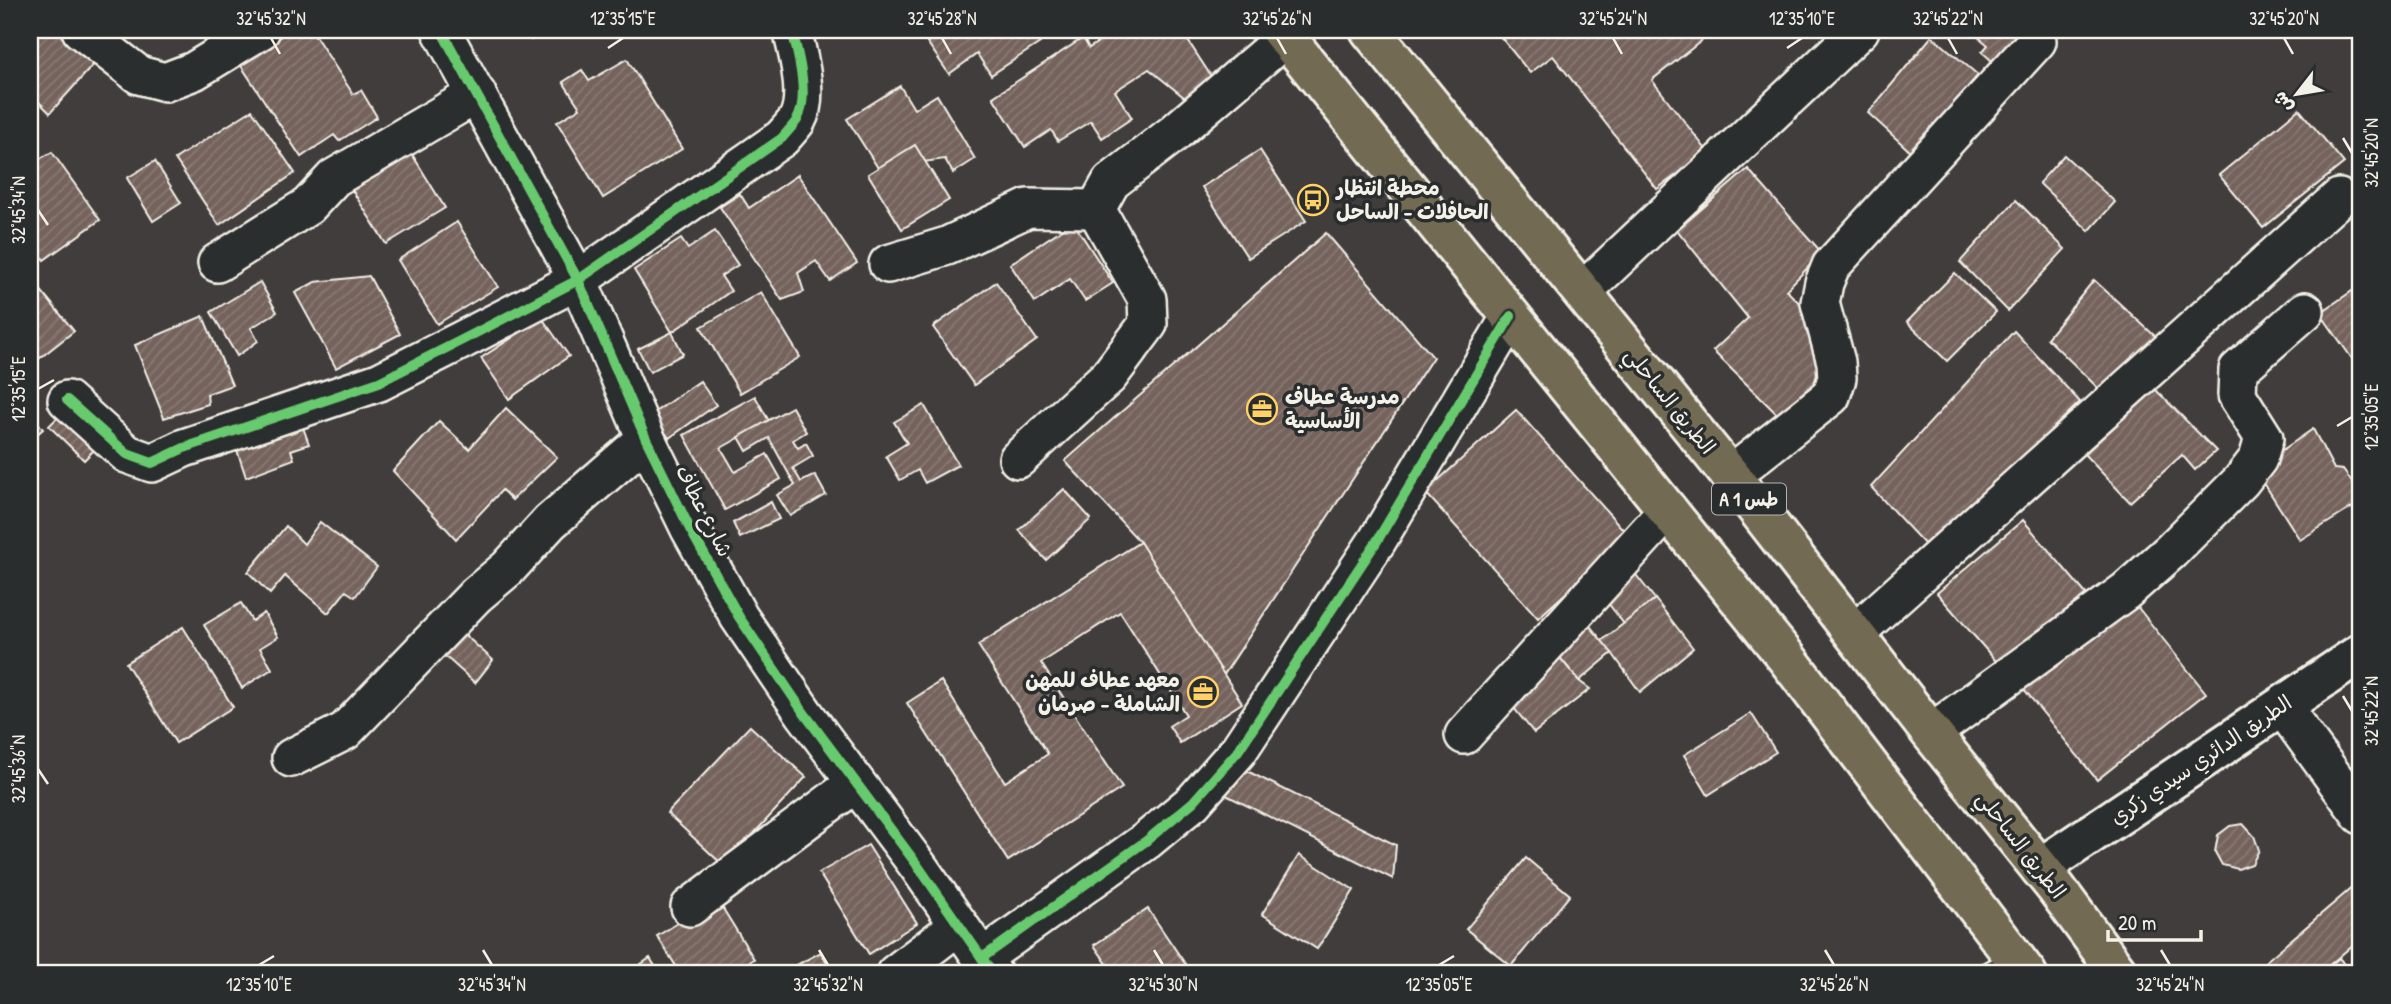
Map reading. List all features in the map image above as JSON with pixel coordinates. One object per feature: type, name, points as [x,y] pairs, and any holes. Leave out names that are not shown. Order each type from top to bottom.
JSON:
[{"type":"highway","name":"الطريق الساحلي","points":[[1370,30],[1730,476],[2040,868],[2119,974]]},
{"type":"highway","points":[[1283,33],[1786,657],[2009,969]]},
{"type":"street","points":[[82,30],[139,75],[165,82],[194,71],[261,30]]},
{"type":"street","name":"شارع عطاف","points":[[441,30],[578,280],[646,439],[690,529],[739,617],[804,713],[988,966]]},
{"type":"street","points":[[68,400],[127,454],[152,463],[184,447],[379,382],[578,280],[782,138],[798,119],[803,94],[792,30]]},
{"type":"street","points":[[1582,292],[1860,30]]},
{"type":"street","points":[[1096,209],[1111,182],[1173,134],[1283,33]]},
{"type":"street","points":[[1730,476],[1830,396],[1837,379],[1836,362],[1820,303],[1831,266],[2037,41]]},
{"type":"street","points":[[217,263],[308,206],[334,178],[477,94]]},
{"type":"street","points":[[1854,634],[2339,198]]},
{"type":"street","points":[[888,264],[947,246],[1028,208],[1096,209]]},
{"type":"street","points":[[1018,459],[1109,376],[1148,324],[1147,299],[1096,209]]},
{"type":"street","points":[[1931,733],[2126,591],[2171,551],[2241,481],[2258,459],[2264,438],[2237,394],[2238,370],[2305,311]]},
{"type":"street","points":[[988,966],[1193,802],[1238,751],[1377,541],[1511,316]]},
{"type":"street","points":[[291,758],[345,731],[476,595],[508,568],[550,522],[646,439]]},
{"type":"street","points":[[1464,735],[1668,510]]},
{"type":"street","name":"الطريق الدائري سيدي زكري","points":[[2040,868],[2361,653]]},
{"type":"street","points":[[2282,706],[2361,814]]},
{"type":"street","points":[[690,907],[856,783]]},
{"type":"street","points":[[895,974],[959,925]]},
{"type":"building","points":[[30,30],[56,30],[95,63],[50,113],[37,100],[30,109]]},
{"type":"building","points":[[274,30],[320,30],[314,34],[353,94],[361,90],[377,117],[339,141],[334,135],[301,157],[236,58]]},
{"type":"building","points":[[525,30],[549,30],[531,40]]},
{"type":"building","points":[[946,30],[1032,30],[1040,43],[991,75],[977,54],[949,74],[927,42]]},
{"type":"building","points":[[1117,30],[1181,30],[1220,90],[1195,106],[1149,69],[1115,91],[1132,118],[1102,138],[1091,121],[1058,141],[1051,130],[1025,147],[993,97],[1083,38],[1089,48]]},
{"type":"building","points":[[1495,30],[1715,30],[1652,80],[1708,152],[1657,189],[1553,56],[1530,73]]},
{"type":"building","points":[[1970,30],[2039,30],[2001,69],[1982,52],[1988,45]]},
{"type":"building","points":[[1932,36],[1978,75],[1912,153],[1868,113]]},
{"type":"building","points":[[627,59],[682,149],[603,198],[557,122],[580,108],[563,82],[582,70],[589,81]]},
{"type":"building","points":[[900,86],[914,109],[937,95],[975,159],[953,173],[945,159],[878,168],[847,119]]},
{"type":"building","points":[[2299,109],[2344,163],[2263,228],[2219,175]]},
{"type":"building","points":[[252,110],[295,173],[219,225],[175,159]]},
{"type":"building","points":[[915,145],[949,200],[902,229],[868,174]]},
{"type":"building","points":[[407,146],[445,208],[386,244],[347,182]]},
{"type":"building","points":[[1260,150],[1306,221],[1248,258],[1202,187]]},
{"type":"building","points":[[52,152],[100,220],[44,260],[30,238],[30,164]]},
{"type":"building","points":[[2064,155],[2115,202],[2089,231],[2039,183]]},
{"type":"building","points":[[155,161],[181,203],[153,221],[127,178]]},
{"type":"building","points":[[1748,169],[1822,253],[1786,290],[1851,353],[1783,420],[1713,351],[1748,318],[1677,230]]},
{"type":"building","points":[[798,175],[857,263],[830,281],[816,261],[798,273],[804,292],[782,300],[720,207],[740,194],[749,208]]},
{"type":"building","points":[[2016,200],[2065,249],[2008,311],[1960,262]]},
{"type":"building","points":[[457,222],[498,287],[437,324],[398,260]]},
{"type":"building","points":[[1073,222],[1113,283],[1085,301],[1070,279],[1035,302],[1010,264]]},
{"type":"building","points":[[715,231],[738,265],[721,276],[731,291],[672,332],[634,270],[681,239],[688,249]]},
{"type":"building","name":"مدرسة عطاف الأساسية","points":[[1326,233],[1433,357],[1221,679],[1140,542],[1065,461]]},
{"type":"building","points":[[1955,273],[1996,312],[1947,361],[1907,322]]},
{"type":"building","points":[[369,276],[400,334],[336,368],[295,293],[315,282]]},
{"type":"building","points":[[30,277],[74,331],[30,366]]},
{"type":"building","points":[[2094,280],[2156,337],[2102,392],[2047,338]]},
{"type":"building","points":[[260,282],[277,312],[251,328],[258,341],[237,356],[211,312]]},
{"type":"building","points":[[996,282],[1037,340],[974,385],[933,327]]},
{"type":"building","points":[[2361,285],[2361,369],[2360,370],[2320,313]]},
{"type":"building","points":[[761,292],[800,357],[740,393],[701,327]]},
{"type":"building","points":[[203,316],[232,385],[207,394],[208,404],[164,418],[135,345]]},
{"type":"building","points":[[542,318],[569,356],[509,399],[481,358]]},
{"type":"building","points":[[2014,331],[2080,402],[1929,549],[1871,487]]},
{"type":"building","points":[[672,332],[683,354],[650,372],[638,349]]},
{"type":"building","points":[[700,381],[716,405],[669,438],[652,414]]},
{"type":"building","points":[[2154,388],[2216,451],[2195,470],[2182,455],[2130,502],[2084,454]]},
{"type":"building","points":[[755,396],[769,421],[721,448],[735,472],[767,454],[781,479],[725,510],[684,435]]},
{"type":"building","points":[[70,405],[105,439],[84,460],[49,426]]},
{"type":"building","points":[[295,405],[309,444],[291,450],[294,459],[246,477],[229,426]]},
{"type":"building","points":[[924,405],[958,465],[925,483],[918,470],[900,480],[886,456],[907,443],[894,422]]},
{"type":"building","points":[[792,407],[806,432],[793,440],[798,448],[806,443],[813,456],[793,468],[801,482],[815,475],[826,495],[790,516],[777,495],[795,485],[769,438],[747,451],[739,437]]},
{"type":"building","points":[[506,408],[557,457],[512,500],[502,490],[456,539],[393,471],[439,421],[469,449]]},
{"type":"building","points":[[1516,410],[1629,536],[1538,618],[1425,492]]},
{"type":"building","points":[[30,413],[43,429],[30,440]]},
{"type":"building","points":[[2313,429],[2334,469],[2343,470],[2361,495],[2361,502],[2300,540],[2255,469]]},
{"type":"building","points":[[1064,489],[1091,519],[1046,560],[1019,530]]},
{"type":"building","points":[[771,502],[779,519],[740,538],[733,523]]},
{"type":"building","points":[[2023,520],[2086,594],[2001,667],[1937,593]]},
{"type":"building","points":[[320,522],[377,567],[355,597],[346,591],[328,613],[285,576],[270,594],[248,572],[286,526],[304,544]]},
{"type":"building","name":"معهد عطاف للمهن الشاملة - صرمان","points":[[1140,542],[1242,703],[1180,743],[1169,726],[1186,715],[1120,612],[1041,663],[1122,788],[1008,861],[907,703],[941,681],[1005,782],[1048,754],[978,645]]},
{"type":"building","points":[[1633,571],[1655,599],[1624,624],[1602,595]]},
{"type":"building","points":[[1655,599],[1693,648],[1640,692],[1612,653],[1599,643]]},
{"type":"building","points":[[2132,600],[2206,693],[2097,780],[2023,688]]},
{"type":"building","points":[[241,603],[252,621],[264,613],[278,637],[260,648],[272,669],[242,688],[204,625]]},
{"type":"building","points":[[1590,626],[1612,653],[1579,681],[1556,653]]},
{"type":"building","points":[[183,627],[233,707],[176,743],[126,663]]},
{"type":"building","points":[[456,627],[493,660],[475,683],[437,649]]},
{"type":"building","points":[[1556,653],[1579,681],[1590,689],[1534,733],[1506,698]]},
{"type":"building","points":[[1751,713],[1776,752],[1708,795],[1684,755]]},
{"type":"building","points":[[750,726],[806,777],[724,866],[667,813]]},
{"type":"building","points":[[1237,766],[1396,845],[1393,879],[1224,794]]},
{"type":"building","points":[[2243,824],[2254,836],[2259,850],[2252,864],[2238,869],[2222,865],[2215,852],[2218,835],[2230,826]]},
{"type":"building","points":[[868,845],[917,923],[869,954],[819,873]]},
{"type":"building","points":[[1299,855],[1354,890],[1317,949],[1262,914]]},
{"type":"building","points":[[1526,858],[1570,895],[1511,966],[1466,929]]},
{"type":"building","points":[[2361,880],[2361,938],[2319,974],[2263,974],[2258,968]]},
{"type":"building","points":[[717,899],[754,959],[729,974],[681,974],[657,936]]},
{"type":"building","points":[[1148,909],[1192,974],[1114,974],[1094,945]]},
{"type":"building","points":[[821,952],[833,974],[792,974],[789,969]]},
{"type":"building","points":[[650,958],[660,974],[637,974],[634,969]]},
{"type":"building","points":[[2339,958],[2353,974],[2319,974]]},
{"type":"cycle path","points":[[441,30],[578,280],[646,439],[690,529],[739,617],[804,713],[918,866],[993,974]]},
{"type":"cycle path","points":[[67,400],[127,454],[152,463],[184,448],[379,382],[462,340],[578,280],[782,138],[797,120],[803,100],[802,75],[792,30]]},
{"type":"cycle path","points":[[982,958],[1146,841],[1193,802],[1238,751],[1377,541],[1511,316]]},
{"type":"place","name":"محطة انتظار الحافلات - الساحل","points":[[1313,200]]},
{"type":"place","name":"مدرسة عطاف الأساسية","points":[[1262,409]]},
{"type":"place","name":"معهد عطاف للمهن الشاملة - صرمان","points":[[1203,692]]}]
